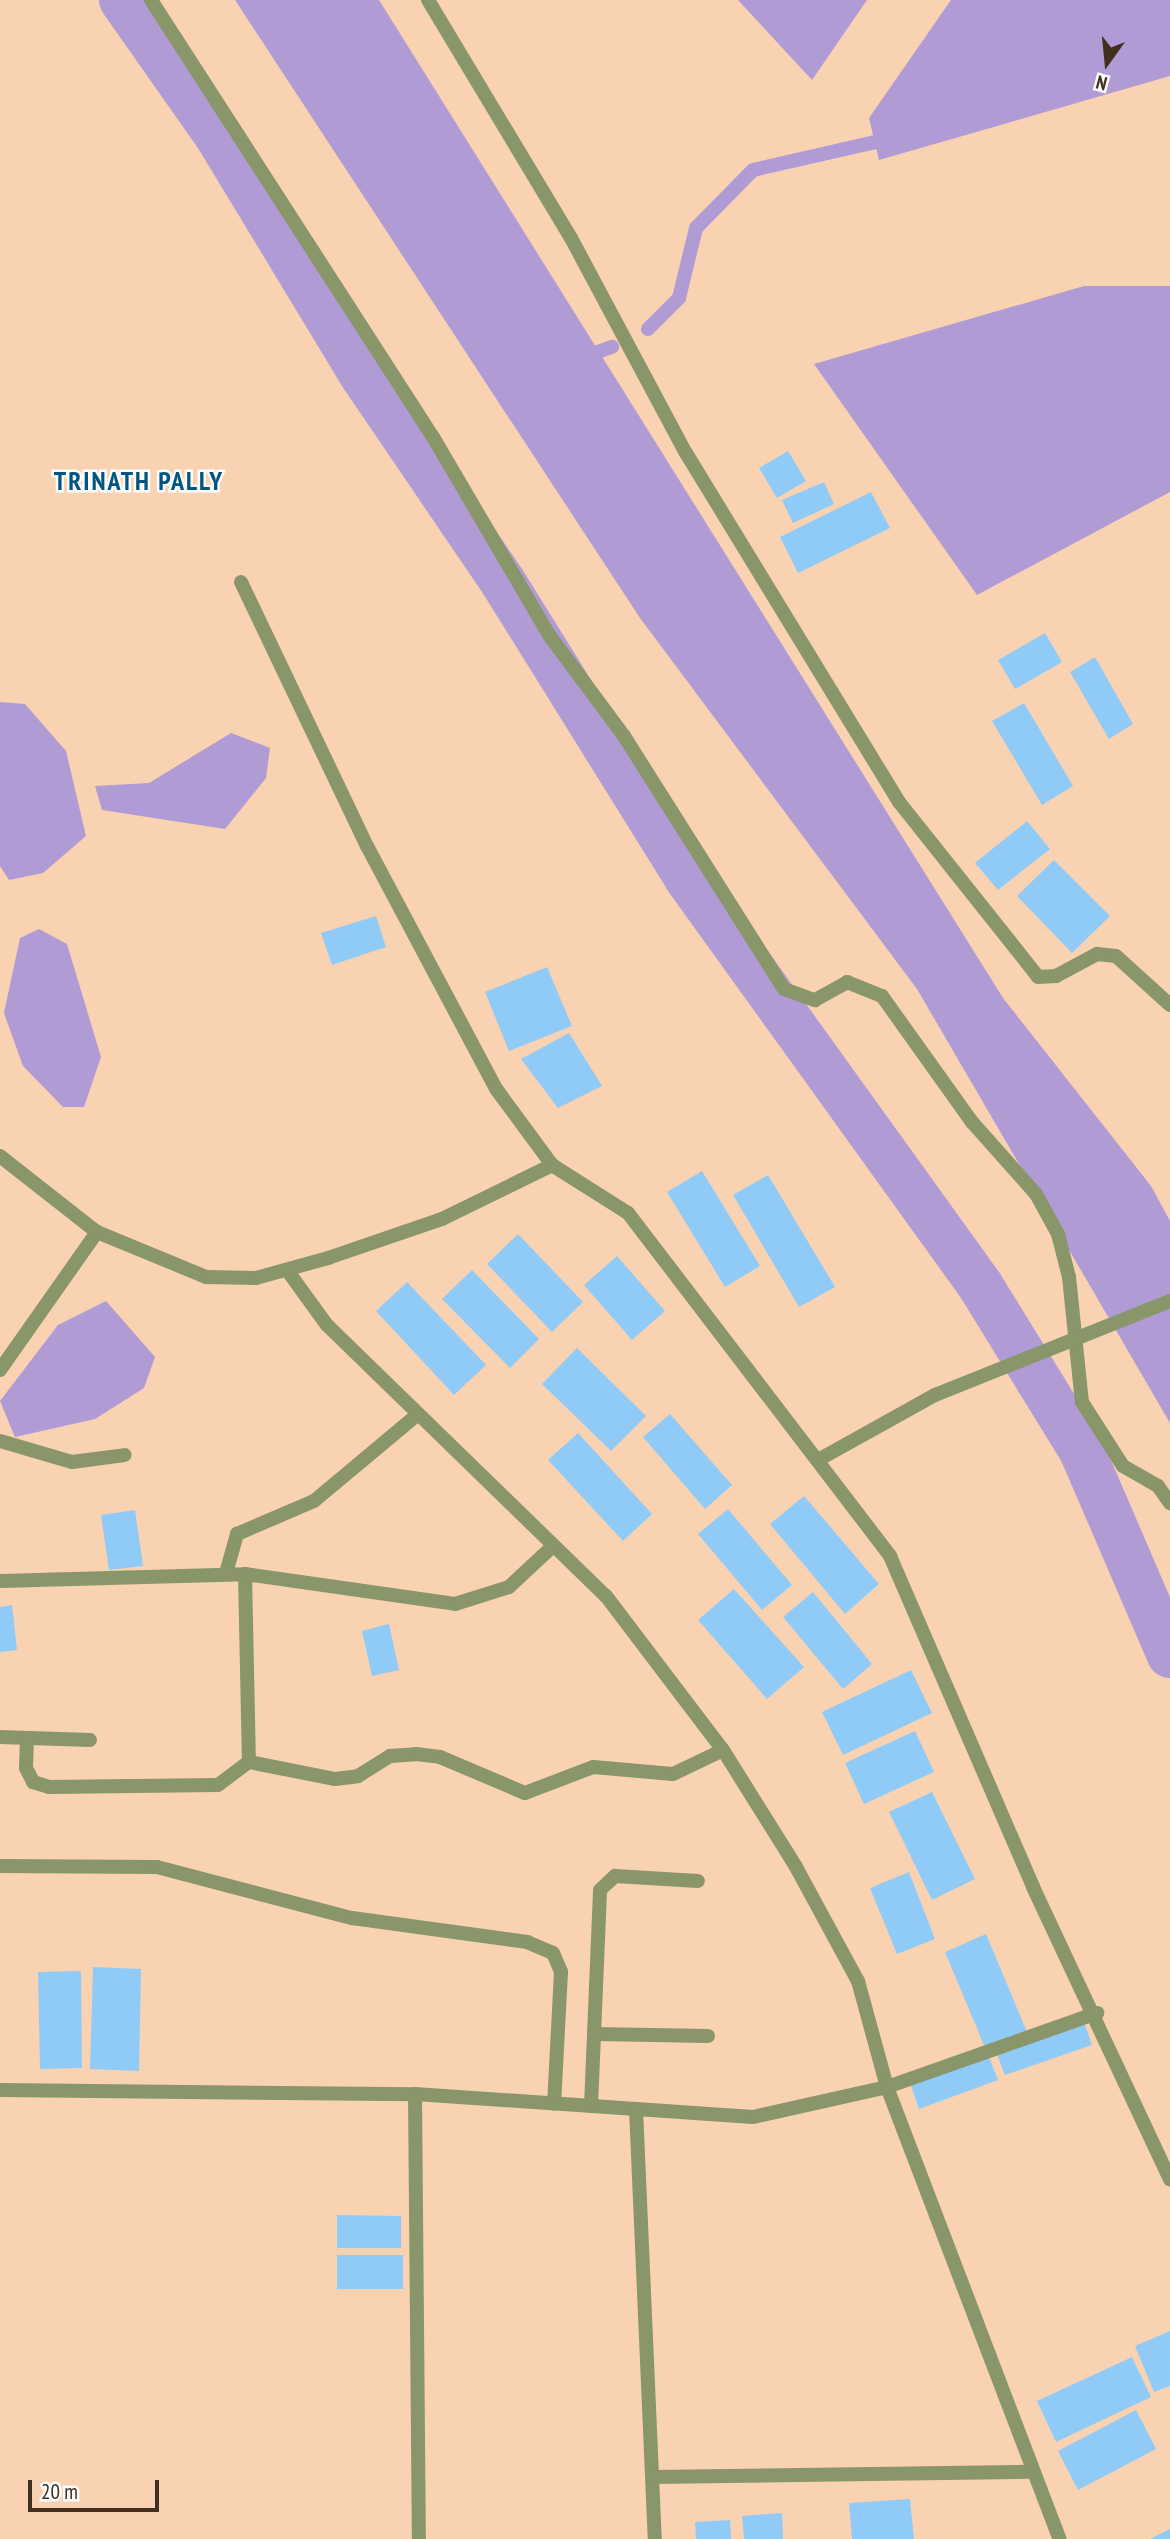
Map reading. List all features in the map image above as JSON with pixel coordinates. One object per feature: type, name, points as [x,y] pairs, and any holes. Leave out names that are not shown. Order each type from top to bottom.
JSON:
[{"type":"street","points":[[151,0],[433,437],[549,635],[624,736],[784,989],[815,1000],[847,982],[882,996],[971,1122],[1036,1194],[1058,1234],[1077,1339],[1082,1402],[1102,1438],[1123,1466],[1158,1486],[1170,1503]]},
{"type":"street","points":[[428,0],[571,238],[686,453],[899,802],[1038,977],[1056,976],[1097,954],[1116,956],[1170,1004]]},
{"type":"street","points":[[241,582],[367,846],[496,1090],[552,1165],[628,1213],[890,1556],[1033,1887],[1097,2013],[1170,2180]]},
{"type":"street","points":[[0,1156],[97,1232],[206,1277],[256,1278],[442,1219],[552,1165]]},
{"type":"street","points":[[0,1370],[97,1232]]},
{"type":"street","points":[[287,1270],[327,1325],[606,1596],[723,1750],[858,1981],[887,2087],[1032,2472],[1060,2539]]},
{"type":"street","points":[[818,1460],[890,1417],[1170,1301]]},
{"type":"street","points":[[226,1573],[237,1534],[314,1501],[417,1415]]},
{"type":"street","points":[[0,1441],[72,1462],[125,1455]]},
{"type":"street","points":[[0,1581],[226,1573],[455,1604],[509,1587],[553,1546]]},
{"type":"street","points":[[245,1574],[249,1762]]},
{"type":"street","points":[[0,1737],[90,1740]]},
{"type":"street","points":[[27,1738],[26,1768],[33,1782],[49,1787],[218,1785],[249,1762],[335,1779],[358,1776],[390,1756],[416,1754],[440,1757],[525,1793],[593,1767],[673,1774],[723,1750]]},
{"type":"street","points":[[0,1866],[158,1867],[352,1918],[527,1942],[553,1953],[561,1972],[554,2104]]},
{"type":"street","points":[[591,2106],[600,1890],[615,1877],[698,1881]]},
{"type":"street","points":[[0,2090],[415,2094],[753,2117],[887,2087],[1097,2013]]},
{"type":"street","points":[[595,2034],[708,2036]]},
{"type":"street","points":[[415,2094],[419,2539]]},
{"type":"street","points":[[636,2109],[655,2539]]},
{"type":"street","points":[[653,2477],[1032,2472]]},
{"type":"shaded area","points":[[235,0],[379,0],[1003,998],[1151,1186],[1170,1221],[1170,1423],[917,989],[640,618]]},
{"type":"shaded area","points":[[738,0],[867,0],[812,80]]},
{"type":"shaded area","points":[[951,0],[1170,0],[1170,76],[879,160],[869,118]]},
{"type":"shaded area","points":[[1084,286],[1170,286],[1170,492],[977,595],[814,364]]},
{"type":"shaded area","points":[[0,702],[25,704],[66,751],[86,836],[43,873],[9,880],[0,866]]},
{"type":"shaded area","points":[[231,733],[270,748],[266,778],[225,829],[102,810],[95,786],[149,783]]},
{"type":"shaded area","points":[[39,929],[67,944],[101,1057],[84,1107],[63,1107],[23,1066],[4,1013],[20,938]]},
{"type":"shaded area","points":[[106,1301],[155,1357],[144,1388],[95,1419],[15,1437],[0,1401],[58,1325]]},
{"type":"building","points":[[788,451],[806,481],[777,498],[759,468]]},
{"type":"building","points":[[824,482],[834,504],[793,523],[782,500]]},
{"type":"building","points":[[871,492],[890,528],[798,573],[780,537]]},
{"type":"building","points":[[1045,633],[1062,662],[1015,689],[998,660]]},
{"type":"building","points":[[1095,657],[1133,724],[1109,739],[1070,672]]},
{"type":"building","points":[[1024,703],[1073,786],[1042,805],[992,721]]},
{"type":"building","points":[[1027,821],[1050,849],[998,890],[975,863]]},
{"type":"building","points":[[1054,860],[1110,916],[1072,953],[1017,896]]},
{"type":"building","points":[[376,916],[386,947],[332,965],[321,933]]},
{"type":"building","points":[[547,967],[572,1026],[509,1051],[485,992]]},
{"type":"building","points":[[569,1033],[602,1086],[558,1108],[521,1059]]},
{"type":"building","points":[[702,1171],[760,1266],[725,1287],[667,1192]]},
{"type":"building","points":[[768,1175],[835,1287],[799,1307],[733,1195]]},
{"type":"building","points":[[518,1234],[583,1302],[552,1332],[487,1264]]},
{"type":"building","points":[[617,1256],[665,1311],[632,1340],[584,1285]]},
{"type":"building","points":[[472,1270],[539,1339],[510,1368],[442,1299]]},
{"type":"building","points":[[407,1282],[486,1365],[454,1395],[376,1311]]},
{"type":"building","points":[[577,1348],[646,1416],[611,1451],[542,1384]]},
{"type":"building","points":[[670,1414],[732,1485],[705,1509],[643,1437]]},
{"type":"building","points":[[578,1433],[652,1514],[623,1541],[548,1460]]},
{"type":"building","points":[[804,1496],[879,1584],[845,1614],[770,1524]]},
{"type":"building","points":[[728,1509],[792,1585],[762,1610],[698,1534]]},
{"type":"building","points":[[135,1510],[143,1566],[109,1570],[101,1515]]},
{"type":"building","points":[[734,1589],[804,1667],[767,1699],[698,1620]]},
{"type":"building","points":[[813,1592],[872,1664],[843,1689],[783,1617]]},
{"type":"building","points":[[12,1605],[17,1650],[0,1652],[0,1607]]},
{"type":"building","points":[[389,1624],[399,1670],[372,1676],[362,1631]]},
{"type":"building","points":[[911,1670],[932,1713],[843,1755],[822,1712]]},
{"type":"building","points":[[915,1731],[934,1772],[864,1804],[845,1763]]},
{"type":"building","points":[[932,1792],[975,1879],[932,1900],[889,1812]]},
{"type":"building","points":[[909,1872],[935,1939],[897,1954],[870,1888]]},
{"type":"building","points":[[986,1934],[1027,2032],[986,2050],[945,1952]]},
{"type":"building","points":[[93,1967],[141,1969],[139,2071],[90,2069]]},
{"type":"building","points":[[81,1971],[82,2068],[40,2069],[38,1972]]},
{"type":"building","points":[[1084,2022],[1092,2045],[1005,2075],[996,2052]]},
{"type":"building","points":[[988,2054],[998,2080],[919,2109],[910,2083]]},
{"type":"building","points":[[337,2215],[401,2216],[401,2248],[337,2248]]},
{"type":"building","points":[[337,2255],[403,2255],[403,2289],[337,2289]]},
{"type":"building","points":[[1170,2331],[1170,2386],[1154,2392],[1135,2346]]},
{"type":"building","points":[[1132,2357],[1151,2397],[1056,2442],[1037,2401]]},
{"type":"building","points":[[1136,2410],[1156,2449],[1078,2490],[1058,2451]]},
{"type":"building","points":[[910,2499],[914,2539],[852,2539],[849,2503]]},
{"type":"building","points":[[782,2513],[783,2539],[744,2539],[742,2516]]},
{"type":"building","points":[[730,2520],[731,2539],[696,2539],[695,2522]]},
{"type":"building","points":[[1170,2529],[1170,2539],[1150,2539]]},
{"type":"waterway","points":[[122,0],[217,135],[363,376],[503,582],[687,878],[980,1285],[1082,1451],[1170,1655]]},
{"type":"waterway","points":[[648,329],[679,298],[696,228],[753,170],[875,142]]},
{"type":"waterway","points":[[584,357],[612,347]]},
{"type":"district","name":"TRINATH PALLY","points":[[139,481]]}]
